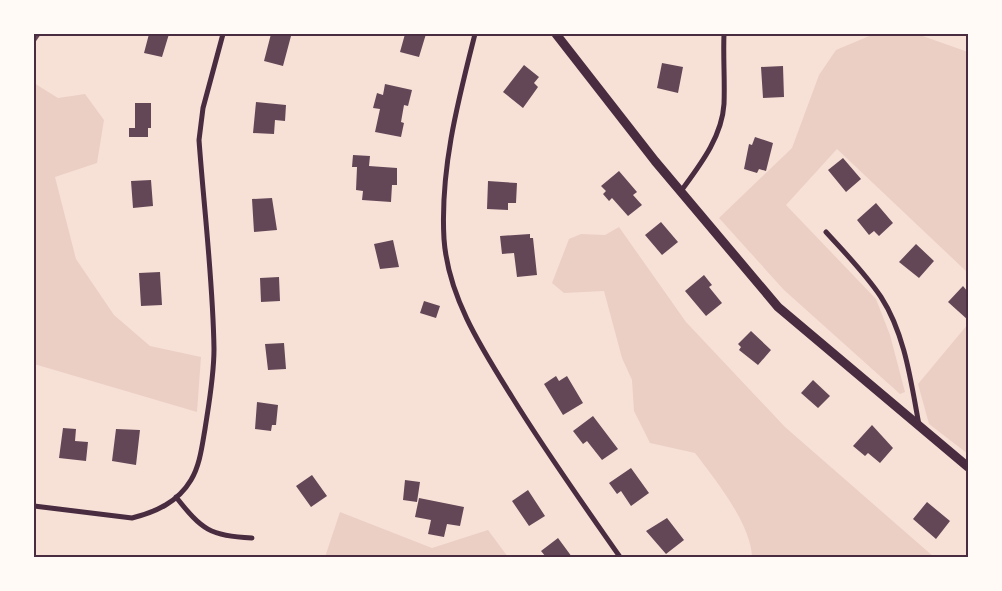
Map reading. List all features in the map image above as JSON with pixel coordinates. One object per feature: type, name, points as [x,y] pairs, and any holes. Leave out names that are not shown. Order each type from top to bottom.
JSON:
[{"type":"street","points":[[34,506],[105,517],[132,518],[160,509],[176,497],[192,479],[199,460],[212,387],[213,340],[199,140],[203,108],[223,34]]},
{"type":"street","points":[[475,34],[455,114],[448,157],[444,239],[450,272],[467,319],[497,373],[538,438],[620,557]]},
{"type":"street","points":[[556,34],[654,160],[778,307],[968,467]]},
{"type":"street","points":[[681,191],[702,162],[720,124],[724,105],[724,34]]},
{"type":"street","points":[[826,232],[859,268],[885,305],[899,335],[919,426]]},
{"type":"street","points":[[176,497],[192,518],[216,534],[252,538]]},
{"type":"shaded area","points":[[874,34],[917,34],[968,52],[968,273],[837,149],[786,205],[876,299],[890,335],[905,392],[900,394],[784,290],[719,218],[792,148],[819,75],[836,50]]},
{"type":"shaded area","points":[[34,83],[58,98],[85,94],[104,120],[97,163],[55,177],[76,259],[114,315],[150,346],[201,357],[197,412],[34,364]]},
{"type":"shaded area","points":[[619,227],[686,322],[785,427],[934,557],[752,557],[750,544],[739,516],[722,489],[695,453],[650,443],[634,411],[632,380],[622,358],[604,291],[564,293],[552,283],[569,239],[581,234],[605,235]]},
{"type":"shaded area","points":[[968,324],[968,454],[929,424],[918,384]]},
{"type":"shaded area","points":[[340,512],[432,548],[488,530],[508,557],[325,557]]},
{"type":"building","points":[[34,34],[41,34],[34,44]]},
{"type":"building","points":[[149,34],[169,34],[162,57],[144,53]]},
{"type":"building","points":[[271,34],[291,36],[283,66],[264,61]]},
{"type":"building","points":[[405,34],[426,34],[419,57],[400,52]]},
{"type":"building","points":[[662,63],[683,67],[678,93],[657,88]]},
{"type":"building","points":[[524,65],[539,77],[534,83],[538,87],[523,108],[503,92]]},
{"type":"building","points":[[783,66],[784,97],[763,98],[761,67]]},
{"type":"building","points":[[385,84],[412,90],[408,106],[404,105],[401,122],[404,123],[401,137],[375,132],[380,109],[373,108],[377,93],[383,95]]},
{"type":"building","points":[[256,102],[286,105],[285,121],[275,120],[274,134],[253,133]]},
{"type":"building","points":[[135,103],[151,103],[151,128],[148,128],[148,137],[129,137],[129,128],[135,128]]},
{"type":"building","points":[[755,137],[773,143],[766,171],[759,169],[757,173],[744,169],[749,144],[752,145]]},
{"type":"building","points":[[353,155],[370,156],[369,166],[397,168],[397,185],[392,185],[391,202],[362,200],[363,191],[356,190],[357,167],[352,167]]},
{"type":"building","points":[[843,158],[861,179],[846,192],[828,170]]},
{"type":"building","points":[[619,171],[637,192],[633,195],[642,205],[628,216],[612,198],[609,201],[603,194],[606,191],[601,186]]},
{"type":"building","points":[[151,180],[153,206],[133,208],[131,181]]},
{"type":"building","points":[[488,181],[517,183],[516,203],[508,203],[508,210],[487,209]]},
{"type":"building","points":[[272,198],[277,230],[254,232],[252,199]]},
{"type":"building","points":[[876,203],[893,223],[879,236],[874,231],[869,235],[857,220]]},
{"type":"building","points":[[661,222],[678,242],[662,255],[645,235]]},
{"type":"building","points":[[530,234],[530,238],[533,238],[537,275],[517,277],[514,253],[502,254],[500,236]]},
{"type":"building","points":[[393,240],[399,267],[380,269],[374,244]]},
{"type":"building","points":[[916,244],[934,261],[919,278],[899,262]]},
{"type":"building","points":[[160,272],[162,305],[141,306],[139,273]]},
{"type":"building","points":[[704,275],[712,285],[709,287],[722,303],[706,316],[685,291]]},
{"type":"building","points":[[279,277],[280,301],[261,302],[260,278]]},
{"type":"building","points":[[963,286],[968,292],[968,320],[948,302]]},
{"type":"building","points":[[424,301],[440,306],[436,318],[420,313]]},
{"type":"building","points":[[751,331],[771,350],[758,365],[739,350],[741,347],[738,344]]},
{"type":"building","points":[[284,343],[286,369],[268,370],[265,344]]},
{"type":"building","points":[[556,376],[559,381],[567,376],[583,403],[563,415],[544,384]]},
{"type":"building","points":[[813,380],[830,396],[818,408],[801,393]]},
{"type":"building","points":[[257,402],[278,405],[276,425],[272,425],[271,431],[255,429]]},
{"type":"building","points":[[593,416],[618,449],[602,460],[587,441],[583,444],[573,431]]},
{"type":"building","points":[[872,425],[893,448],[880,463],[868,453],[865,456],[853,446]]},
{"type":"building","points":[[63,428],[76,429],[75,441],[88,442],[86,461],[59,458]]},
{"type":"building","points":[[116,429],[140,430],[136,465],[112,461]]},
{"type":"building","points":[[631,468],[649,493],[631,506],[621,491],[617,494],[609,483]]},
{"type":"building","points":[[312,475],[327,496],[311,507],[296,486]]},
{"type":"building","points":[[405,480],[420,482],[417,502],[403,500]]},
{"type":"building","points":[[528,490],[545,516],[529,526],[512,501]]},
{"type":"building","points":[[419,498],[464,507],[460,526],[447,524],[444,537],[428,534],[431,520],[415,517]]},
{"type":"building","points":[[927,502],[950,521],[936,539],[913,519]]},
{"type":"building","points":[[667,518],[684,540],[666,554],[646,531]]},
{"type":"building","points":[[558,538],[572,557],[546,557],[541,551]]}]
